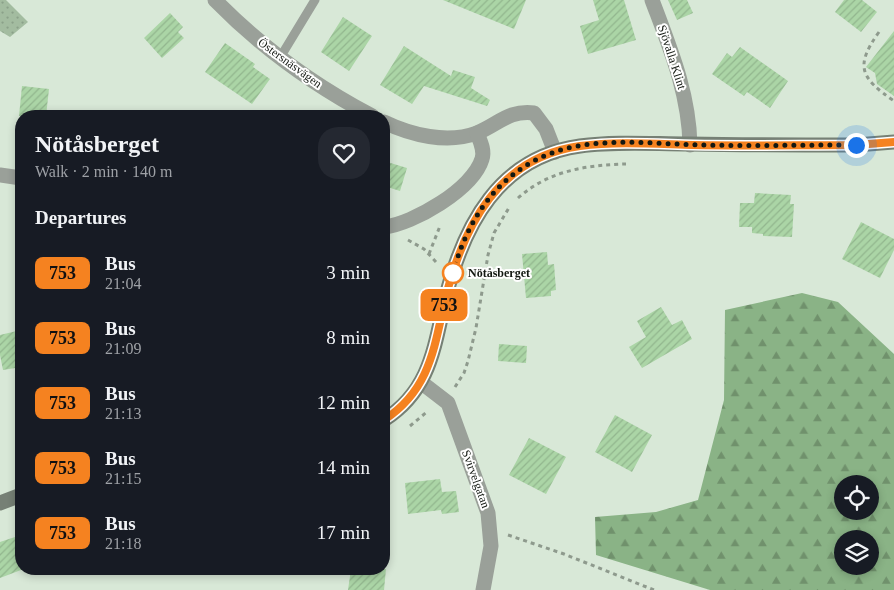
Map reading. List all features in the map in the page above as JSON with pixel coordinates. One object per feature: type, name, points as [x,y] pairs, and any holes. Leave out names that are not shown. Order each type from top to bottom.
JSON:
[{"type":"street","name":"Östersnäsvägen","points":[[214,0],[256,38],[329,91],[362,110]]},
{"type":"street","name":"Sjövalla Klint","points":[[652,0],[680,76],[687,106],[690,144]]},
{"type":"street","points":[[390,124],[430,137],[448,138],[477,133],[510,114],[534,113],[546,128],[555,152]]},
{"type":"street","points":[[390,226],[414,220],[434,208],[463,184],[475,171],[482,158],[483,151],[477,133]]},
{"type":"street","points":[[390,415],[409,400],[422,383],[433,352],[459,250],[482,206],[511,176],[555,152],[579,146],[620,144],[856,145],[894,142]]},
{"type":"street","points":[[0,175],[15,177]]},
{"type":"street","name":"Svirvelgatan","points":[[422,383],[444,398],[454,415],[488,513],[492,546],[483,590]]},
{"type":"street","points":[[0,503],[15,497]]},
{"type":"lane","points":[[281,56],[315,0]]},
{"type":"path","points":[[879,32],[864,56],[864,69],[876,89],[894,102]]},
{"type":"path","points":[[406,429],[444,398],[459,381],[468,362],[476,328],[488,255],[494,233],[513,202],[539,183],[572,169],[593,166]]},
{"type":"path","points":[[409,241],[424,249],[436,260],[437,270]]},
{"type":"path","points":[[507,534],[564,554],[654,590]]},
{"type":"green space","points":[[0,0],[6,0],[28,22],[10,37],[0,31]]},
{"type":"green space","points":[[802,293],[838,302],[894,354],[894,590],[710,590],[596,555],[595,517],[656,512],[698,500],[724,400],[725,310]]},
{"type":"building","points":[[443,0],[526,0],[514,29]]},
{"type":"building","points":[[593,0],[624,0],[636,40],[588,54],[580,26],[599,20]]},
{"type":"building","points":[[668,0],[687,0],[693,13],[677,20]]},
{"type":"building","points":[[844,0],[862,0],[877,12],[861,32],[835,12]]},
{"type":"building","points":[[170,13],[183,27],[178,32],[184,38],[162,58],[144,38]]},
{"type":"building","points":[[343,17],[372,36],[349,71],[321,52]]},
{"type":"building","points":[[894,31],[894,96],[877,84],[875,73],[866,67]]},
{"type":"building","points":[[225,43],[255,64],[253,67],[270,79],[252,104],[205,72]]},
{"type":"building","points":[[404,46],[451,76],[453,70],[475,77],[471,88],[490,100],[487,106],[424,86],[412,104],[380,85]]},
{"type":"building","points":[[740,47],[788,81],[770,108],[747,92],[744,96],[712,74],[727,53],[732,57]]},
{"type":"building","points":[[22,86],[49,89],[47,110],[20,110]]},
{"type":"building","points":[[390,163],[407,168],[400,191],[390,188]]},
{"type":"building","points":[[755,193],[791,195],[790,204],[794,204],[792,237],[763,236],[763,234],[752,233],[752,227],[739,227],[740,203],[754,203]]},
{"type":"building","points":[[861,222],[894,239],[894,250],[880,278],[842,259]]},
{"type":"building","points":[[547,252],[548,265],[554,264],[556,290],[551,291],[551,296],[526,298],[522,254]]},
{"type":"building","points":[[661,307],[672,325],[682,320],[692,339],[642,368],[629,347],[646,337],[637,321]]},
{"type":"building","points":[[15,331],[15,368],[3,370],[0,355],[0,335]]},
{"type":"building","points":[[499,344],[527,346],[526,363],[498,361]]},
{"type":"building","points":[[615,415],[652,435],[632,472],[595,452]]},
{"type":"building","points":[[529,438],[566,457],[546,494],[509,475]]},
{"type":"building","points":[[440,479],[442,492],[456,491],[459,512],[442,514],[441,510],[408,514],[405,483]]},
{"type":"building","points":[[15,537],[15,572],[0,578],[0,542]]},
{"type":"building","points":[[350,575],[385,575],[384,590],[348,590]]},
{"type":"bus line","name":"753","points":[[390,416],[409,400],[422,383],[438,337],[459,250],[472,223],[482,206],[496,189],[528,165],[555,152],[579,146],[620,144],[856,145],[894,142]]},
{"type":"place","name":"Nötåsberget","points":[[453,273]]},
{"type":"route","points":[[453,273],[459,250],[472,223],[482,206],[496,189],[528,165],[555,152],[579,146],[620,144],[856,145]]}]
